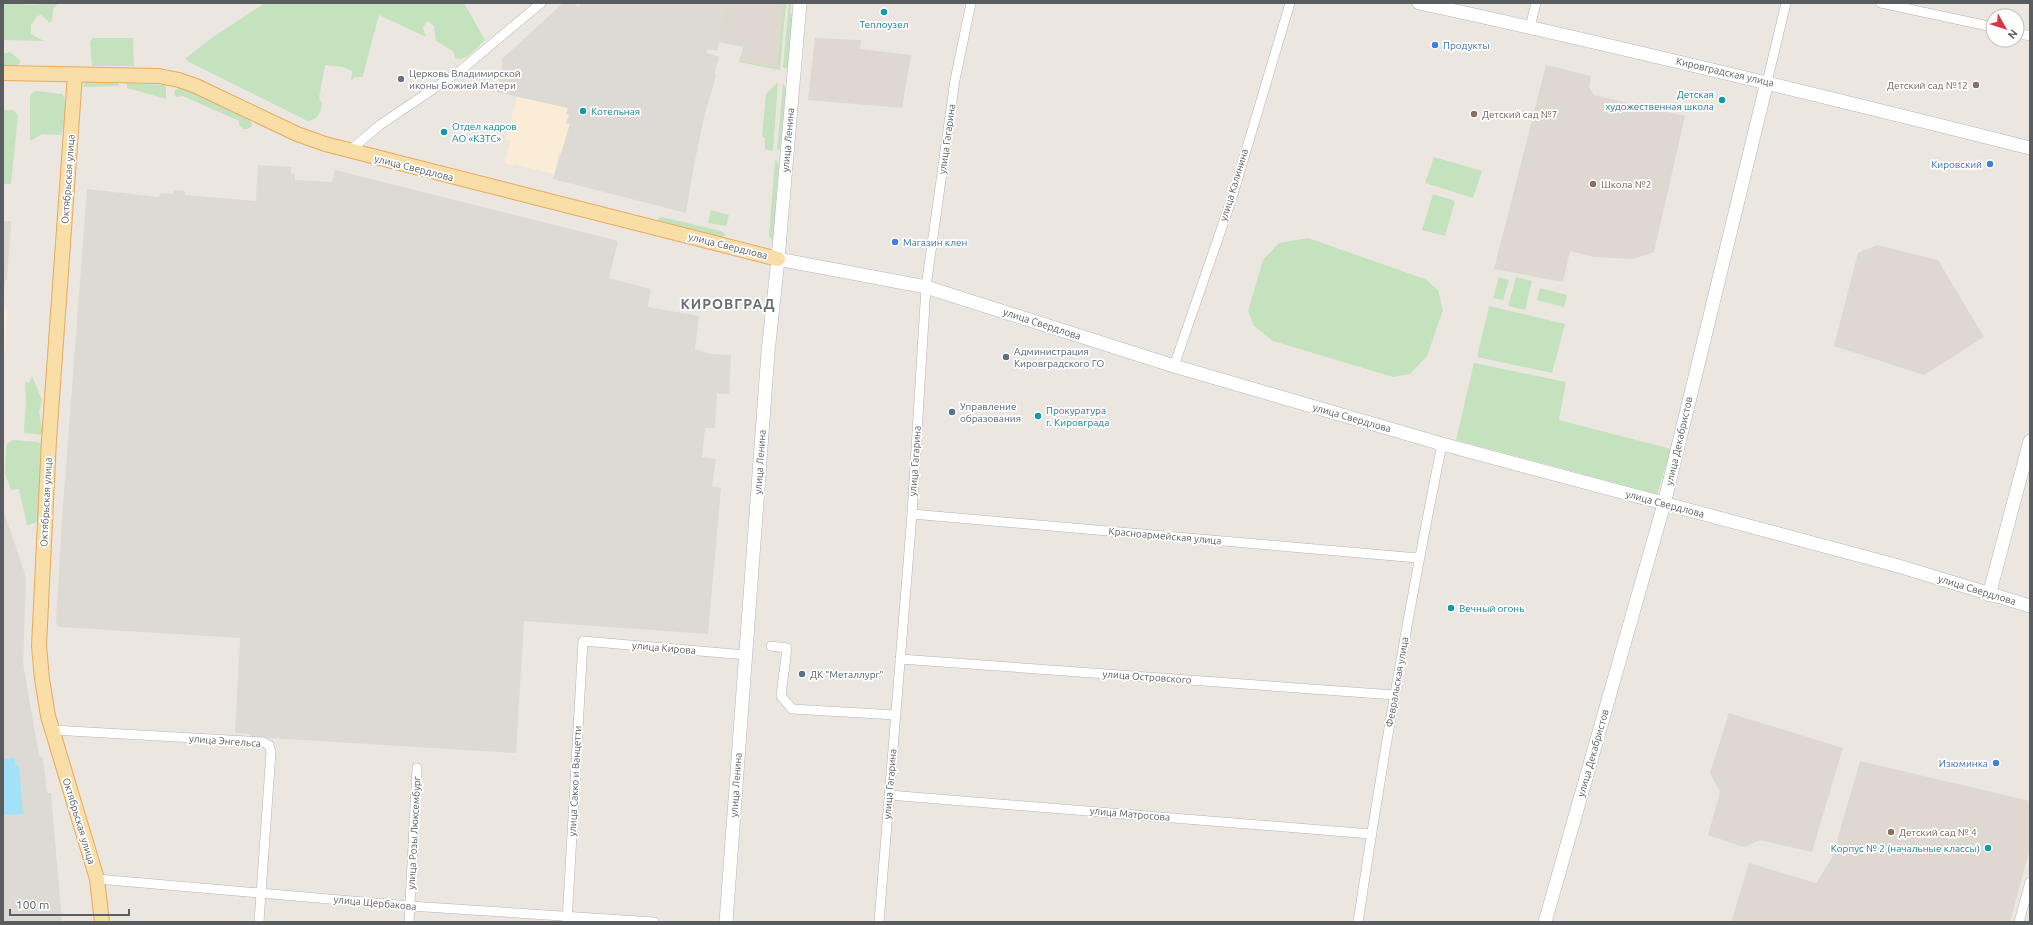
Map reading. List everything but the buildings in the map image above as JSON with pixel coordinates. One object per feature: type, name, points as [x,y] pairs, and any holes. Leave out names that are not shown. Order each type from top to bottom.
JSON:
[{"type":"main road","name":"улица Ленина","points":[[726,922],[768,352],[778,259],[800,3]]},
{"type":"main road","name":"Кировградская улица","points":[[1419,3],[1767,82],[2030,148]]},
{"type":"main road","name":"улица Свердлова","points":[[3,73],[159,76],[179,80],[196,86],[297,134],[349,151],[778,259],[926,287],[1174,366],[1442,444],[1895,566],[2030,606]]},
{"type":"main road","name":"Октябрьская улица","points":[[75,75],[50,432],[39,627],[42,679],[52,730],[97,879],[102,922]]},
{"type":"main road","name":"улица Декабристов","points":[[1545,922],[1664,504],[1767,82]]},
{"type":"main road","points":[[1989,595],[2030,441]]},
{"type":"street","points":[[349,151],[380,125],[461,70],[493,45],[541,3]]},
{"type":"street","name":"улица Гагарина","points":[[879,922],[912,514],[926,287],[956,80],[972,3]]},
{"type":"street","name":"улица Калинина","points":[[1174,366],[1232,198],[1290,3]]},
{"type":"street","points":[[1530,27],[1536,3]]},
{"type":"street","name":"улица Декабристов","points":[[1767,82],[1786,3]]},
{"type":"street","points":[[1881,3],[1985,25]]},
{"type":"street","name":"Февральская улица","points":[[1358,922],[1371,834],[1418,558],[1442,444]]},
{"type":"street","name":"Красноармейская улица","points":[[912,514],[1418,558]]},
{"type":"street","name":"улица Кирова","points":[[583,641],[746,655]]},
{"type":"street","name":"улица Сакко и Ванцетти","points":[[567,919],[583,641]]},
{"type":"street","points":[[771,646],[787,648],[781,696],[792,709],[896,715]]},
{"type":"street","name":"улица Островского","points":[[900,659],[1394,695]]},
{"type":"street","name":"улица Энгельса","points":[[52,730],[263,742],[269,745],[271,752],[259,922]]},
{"type":"street","name":"улица Розы Люксембург","points":[[409,922],[417,768]]},
{"type":"street","name":"улица Матросова","points":[[889,795],[1371,834]]},
{"type":"street","name":"улица Щербакова","points":[[97,879],[567,919],[654,922]]},
{"type":"street","points":[[2019,922],[2030,882]]},
{"type":"shaded area","points":[[563,3],[573,3],[578,7],[582,3],[709,3],[727,7],[717,51],[708,49],[707,53],[719,57],[715,71],[716,76],[704,117],[686,213],[553,179],[570,124],[566,123],[569,115],[566,114],[568,108],[497,92],[503,62],[501,60]]},
{"type":"shaded area","points":[[709,3],[783,3],[777,67],[740,61],[743,47],[719,42],[726,7]]},
{"type":"shaded area","points":[[815,38],[861,40],[860,49],[911,55],[902,108],[808,100]]},
{"type":"shaded area","name":"Школа №2","points":[[1546,65],[1591,76],[1589,87],[1594,95],[1685,116],[1654,252],[1633,259],[1594,257],[1570,251],[1563,282],[1494,269]]},
{"type":"shaded area","points":[[517,97],[568,108],[570,124],[562,153],[559,152],[554,174],[515,164],[514,166],[505,162],[511,140],[506,139]]},
{"type":"shaded area","points":[[258,165],[291,167],[291,173],[295,174],[295,180],[332,182],[335,170],[618,241],[609,278],[651,289],[648,307],[699,316],[695,349],[710,354],[731,355],[729,394],[717,394],[715,428],[705,428],[702,457],[716,459],[712,486],[721,488],[708,634],[524,621],[516,753],[252,737],[247,733],[235,733],[240,638],[59,627],[56,622],[62,519],[87,189],[159,197],[160,193],[173,194],[174,190],[185,191],[185,195],[256,201]]},
{"type":"shaded area","points":[[3,221],[11,221],[7,280],[5,280],[4,291]]},
{"type":"shaded area","points":[[1877,245],[1938,260],[1984,337],[1924,375],[1834,346],[1858,253]]},
{"type":"shaded area","points":[[3,305],[8,310],[3,366]]},
{"type":"shaded area","points":[[3,509],[26,577],[23,663],[39,756],[43,757],[47,793],[51,793],[62,922],[3,922]]},
{"type":"shaded area","points":[[1729,713],[1843,748],[1812,852],[1760,840],[1744,847],[1708,835],[1720,792],[1710,773]]},
{"type":"shaded area","points":[[1860,761],[2030,801],[2030,848],[2010,922],[1731,922],[1749,863],[1816,883],[1832,858]]},
{"type":"green space","points":[[3,3],[22,3],[25,5],[58,3],[53,10],[52,20],[50,23],[41,15],[37,16],[31,25],[31,34],[44,41],[3,40]]},
{"type":"green space","points":[[265,3],[464,3],[485,40],[467,56],[459,59],[455,58],[453,51],[436,41],[434,26],[429,22],[426,22],[423,28],[426,37],[379,15],[362,77],[355,77],[351,81],[352,71],[343,67],[325,65],[319,98],[322,103],[321,109],[317,117],[308,121],[187,61],[186,58],[213,37]]},
{"type":"green space","points":[[783,3],[786,3],[780,70],[739,62],[743,47],[740,61],[777,67]]},
{"type":"green space","points":[[789,3],[791,3],[790,13],[794,16],[789,67],[785,69],[783,67]]},
{"type":"green space","points":[[93,38],[133,38],[134,66],[92,66],[90,42]]},
{"type":"green space","points":[[10,52],[20,60],[20,63],[16,65],[3,66],[3,54]]},
{"type":"green space","points":[[90,81],[118,83],[119,86],[83,87],[85,83]]},
{"type":"green space","points":[[778,82],[772,151],[765,149],[765,138],[762,137],[766,94]]},
{"type":"green space","points":[[127,83],[164,85],[166,87],[166,99],[127,88]]},
{"type":"green space","points":[[783,83],[786,89],[780,149],[777,150]]},
{"type":"green space","points":[[181,87],[251,119],[252,126],[248,129],[243,129],[239,125],[239,121],[183,96],[177,97],[174,93],[175,90]]},
{"type":"green space","points":[[37,91],[62,94],[66,108],[65,120],[61,135],[42,134],[30,141],[30,97],[33,92]]},
{"type":"green space","points":[[3,110],[13,110],[18,115],[11,184],[3,184]]},
{"type":"green space","points":[[1434,157],[1482,171],[1473,198],[1425,183]]},
{"type":"green space","points":[[775,159],[779,164],[773,240],[769,236]]},
{"type":"green space","points":[[1433,194],[1455,201],[1445,236],[1422,230]]},
{"type":"green space","points":[[711,210],[729,215],[726,226],[708,223]]},
{"type":"green space","points":[[662,217],[721,231],[725,234],[721,238],[658,222],[658,218]]},
{"type":"green space","points":[[1308,238],[1425,279],[1438,290],[1443,310],[1427,356],[1410,374],[1393,377],[1273,341],[1254,326],[1248,311],[1263,260],[1279,243]]},
{"type":"green space","points":[[1499,277],[1509,280],[1503,300],[1493,298]]},
{"type":"green space","points":[[1516,277],[1532,281],[1525,310],[1508,306]]},
{"type":"green space","points":[[1540,288],[1567,295],[1564,307],[1537,300]]},
{"type":"green space","points":[[1489,306],[1565,324],[1552,373],[1477,357]]},
{"type":"green space","points":[[1474,363],[1566,382],[1559,420],[1671,449],[1657,494],[1456,440]]},
{"type":"green space","points":[[32,376],[42,400],[39,412],[43,435],[25,433],[24,430],[26,401],[25,381],[29,383]]},
{"type":"green space","points":[[13,440],[38,442],[42,445],[38,519],[35,523],[27,525],[19,489],[11,490],[5,473],[7,444]]},
{"type":"water","points":[[15,758],[15,765],[19,765],[23,814],[3,815],[3,759]]},
{"type":"place","name":"Теплоузел","points":[[884,12]]},
{"type":"place","name":"Продукты","points":[[1435,45]]},
{"type":"place","name":"Церковь Владимирской иконы Божией Матери","points":[[401,79]]},
{"type":"place","name":"Детский сад №12","points":[[1976,85]]},
{"type":"place","name":"Детская художественная школа","points":[[1722,100]]},
{"type":"place","name":"Котельная","points":[[583,111]]},
{"type":"place","name":"Детский сад №7","points":[[1474,114]]},
{"type":"place","name":"Отдел кадров АО «КЗТС»","points":[[444,132]]},
{"type":"place","name":"Кировский","points":[[1990,164]]},
{"type":"place","name":"Школа №2","points":[[1593,184]]},
{"type":"place","name":"Магазин клен","points":[[895,242]]},
{"type":"place","name":"Администрация Кировградского ГО","points":[[1006,357]]},
{"type":"place","name":"Управление образования","points":[[952,412]]},
{"type":"place","name":"Прокуратура г. Кировграда","points":[[1038,416]]},
{"type":"place","name":"Вечный огонь","points":[[1451,608]]},
{"type":"place","name":"ДК \"Металлург\"","points":[[802,674]]},
{"type":"place","name":"Изюминка","points":[[1996,763]]},
{"type":"place","name":"Детский сад № 4","points":[[1891,832]]},
{"type":"place","name":"Корпус № 2 (начальные классы)","points":[[1988,848]]},
{"type":"district","name":"КИРОВГРАД","points":[[728,304]]}]
